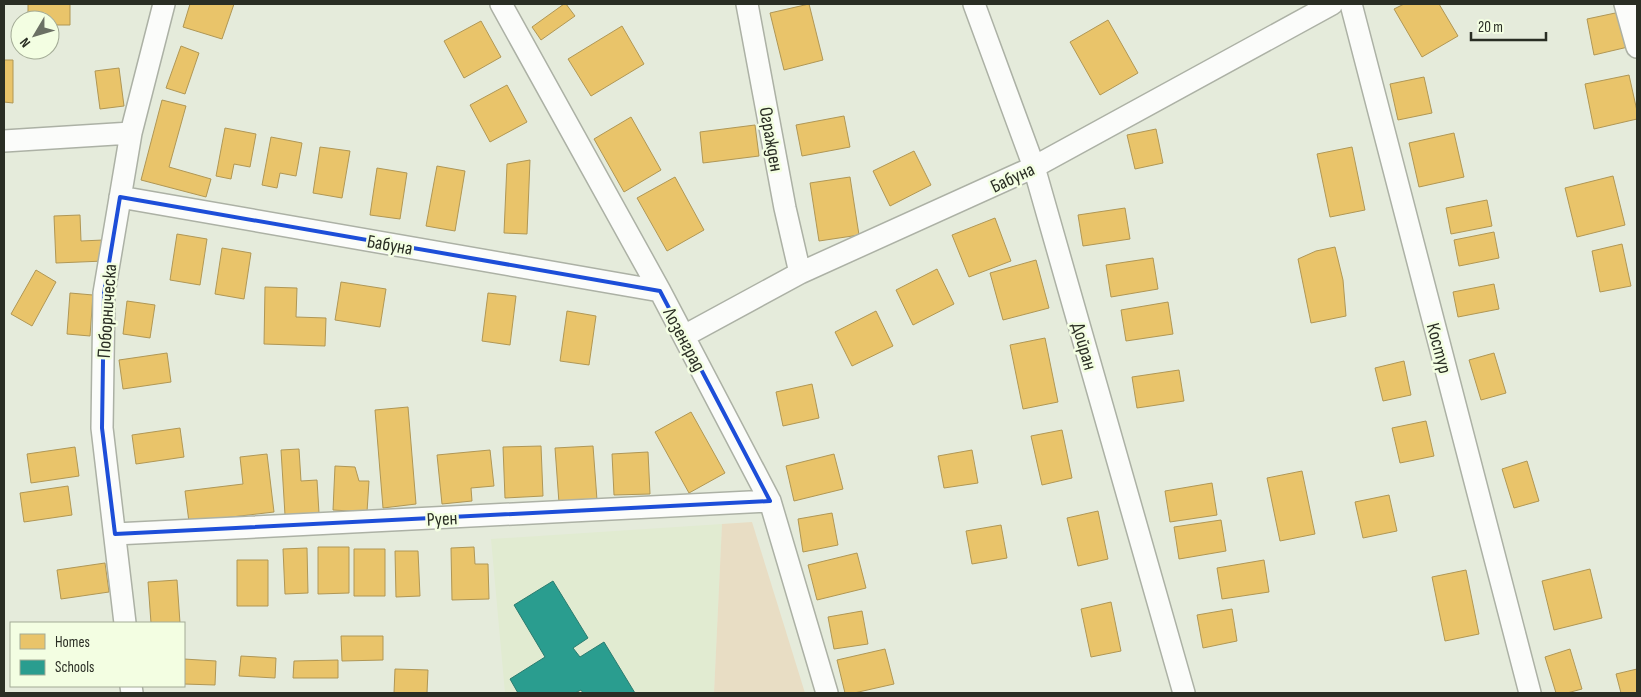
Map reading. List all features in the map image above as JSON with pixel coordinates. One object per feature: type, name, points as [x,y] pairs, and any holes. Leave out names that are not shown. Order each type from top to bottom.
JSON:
[{"type":"street","name":"Поборническа","points":[[125,622],[102,428],[104,293],[131,133],[164,4]]},
{"type":"street","name":"Лозенград","points":[[501,4],[660,291],[770,501],[827,693]]},
{"type":"street","name":"Огражден","points":[[747,4],[785,208],[800,273]]},
{"type":"street","name":"Дойран","points":[[974,4],[1034,167],[1184,693]]},
{"type":"street","name":"Бабуна","points":[[684,336],[800,273],[1034,167],[1332,4]]},
{"type":"street","name":"Костур","points":[[1351,4],[1530,693]]},
{"type":"street","points":[[1625,4],[1637,47]]},
{"type":"street","points":[[4,140],[131,133]]},
{"type":"street","name":"Бабуна","points":[[120,197],[660,291]]},
{"type":"street","name":"Руен","points":[[115,534],[770,501]]},
{"type":"highlighted area","points":[[120,197],[660,291],[770,501],[115,534],[102,428],[104,293]]},
{"type":"shaded area","points":[[752,522],[805,693],[714,693],[722,524]]},
{"type":"shaded area","points":[[722,524],[714,693],[505,693],[491,539]]},
{"type":"building: Homes","points":[[28,4],[70,4],[70,25],[60,25],[60,10],[28,10]]},
{"type":"building: Homes","points":[[190,4],[234,4],[222,39],[183,27]]},
{"type":"building: Homes","points":[[564,4],[575,16],[541,40],[532,27]]},
{"type":"building: Homes","points":[[809,4],[823,60],[784,70],[770,13]]},
{"type":"building: Homes","points":[[1404,4],[1439,4],[1458,36],[1422,57],[1394,9]]},
{"type":"building: Homes","points":[[1620,12],[1628,47],[1594,55],[1587,19]]},
{"type":"building: Homes","points":[[1108,20],[1138,73],[1100,95],[1070,42]]},
{"type":"building: Homes","points":[[481,21],[501,57],[464,78],[444,41]]},
{"type":"building: Homes","points":[[622,26],[644,64],[591,96],[568,59]]},
{"type":"building: Homes","points":[[181,46],[199,53],[185,94],[166,88]]},
{"type":"building: Homes","points":[[4,60],[13,60],[13,103],[4,102]]},
{"type":"building: Homes","points":[[119,68],[124,106],[100,109],[95,71]]},
{"type":"building: Homes","points":[[1629,75],[1637,119],[1594,129],[1585,84]]},
{"type":"building: Homes","points":[[1424,77],[1432,113],[1398,120],[1390,84]]},
{"type":"building: Homes","points":[[507,85],[527,122],[490,142],[470,105]]},
{"type":"building: Homes","points":[[162,100],[186,106],[169,167],[211,179],[206,197],[141,180]]},
{"type":"building: Homes","points":[[844,116],[850,147],[802,156],[796,125]]},
{"type":"building: Homes","points":[[631,117],[661,170],[624,192],[594,139]]},
{"type":"building: Homes","points":[[755,125],[759,156],[703,163],[700,132]]},
{"type":"building: Homes","points":[[225,128],[256,134],[250,167],[234,164],[231,179],[216,176]]},
{"type":"building: Homes","points":[[1156,129],[1163,163],[1135,169],[1127,135]]},
{"type":"building: Homes","points":[[1454,133],[1464,177],[1419,187],[1409,143]]},
{"type":"building: Homes","points":[[271,137],[302,143],[296,176],[280,173],[277,188],[262,185]]},
{"type":"building: Homes","points":[[320,147],[350,151],[342,198],[313,193]]},
{"type":"building: Homes","points":[[1352,147],[1365,210],[1330,217],[1317,154]]},
{"type":"building: Homes","points":[[914,151],[931,185],[890,206],[873,171]]},
{"type":"building: Homes","points":[[530,160],[527,234],[504,233],[507,164]]},
{"type":"building: Homes","points":[[437,166],[465,171],[455,231],[426,226]]},
{"type":"building: Homes","points":[[377,168],[407,173],[400,219],[370,215]]},
{"type":"building: Homes","points":[[1613,176],[1625,225],[1577,237],[1565,188]]},
{"type":"building: Homes","points":[[675,177],[704,230],[667,251],[637,198]]},
{"type":"building: Homes","points":[[850,177],[859,235],[819,241],[810,183]]},
{"type":"building: Homes","points":[[1487,200],[1492,226],[1451,234],[1446,208]]},
{"type":"building: Homes","points":[[1125,208],[1130,239],[1083,246],[1078,215]]},
{"type":"building: Homes","points":[[80,215],[81,241],[103,240],[104,261],[56,263],[54,216]]},
{"type":"building: Homes","points":[[995,218],[1011,261],[969,277],[952,235]]},
{"type":"building: Homes","points":[[1494,232],[1499,258],[1459,266],[1454,240]]},
{"type":"building: Homes","points":[[177,234],[207,239],[200,285],[170,280]]},
{"type":"building: Homes","points":[[1622,244],[1631,286],[1600,292],[1592,251]]},
{"type":"building: Homes","points":[[1335,247],[1343,280],[1346,316],[1311,323],[1298,259],[1316,251]]},
{"type":"building: Homes","points":[[222,248],[251,253],[244,299],[215,294]]},
{"type":"building: Homes","points":[[1153,258],[1158,289],[1111,297],[1106,265]]},
{"type":"building: Homes","points":[[1036,260],[1049,308],[1003,320],[990,273]]},
{"type":"building: Homes","points":[[937,269],[954,304],[913,325],[896,290]]},
{"type":"building: Homes","points":[[36,270],[56,282],[32,326],[11,314]]},
{"type":"building: Homes","points":[[341,282],[386,289],[380,327],[335,320]]},
{"type":"building: Homes","points":[[1494,284],[1499,309],[1458,317],[1453,292]]},
{"type":"building: Homes","points":[[265,287],[297,288],[296,317],[326,318],[325,346],[264,344]]},
{"type":"building: Homes","points":[[70,293],[93,295],[90,336],[67,334]]},
{"type":"building: Homes","points":[[488,293],[516,296],[510,345],[482,341]]},
{"type":"building: Homes","points":[[127,301],[155,305],[150,338],[123,334]]},
{"type":"building: Homes","points":[[1168,302],[1173,334],[1126,341],[1121,310]]},
{"type":"building: Homes","points":[[567,311],[596,316],[589,365],[560,361]]},
{"type":"building: Homes","points":[[876,311],[893,346],[852,366],[835,332]]},
{"type":"building: Homes","points":[[1045,338],[1058,402],[1023,409],[1010,345]]},
{"type":"building: Homes","points":[[167,353],[171,382],[123,389],[119,360]]},
{"type":"building: Homes","points":[[1494,353],[1506,393],[1481,400],[1469,360]]},
{"type":"building: Homes","points":[[1404,361],[1411,395],[1383,401],[1375,368]]},
{"type":"building: Homes","points":[[1179,370],[1184,401],[1137,408],[1132,377]]},
{"type":"building: Homes","points":[[812,384],[819,418],[783,426],[776,392]]},
{"type":"building: Homes","points":[[408,407],[416,504],[383,508],[375,410]]},
{"type":"building: Homes","points":[[691,412],[725,473],[689,493],[655,432]]},
{"type":"building: Homes","points":[[1426,421],[1434,456],[1400,463],[1392,428]]},
{"type":"building: Homes","points":[[180,428],[184,457],[136,464],[132,435]]},
{"type":"building: Homes","points":[[1062,430],[1072,478],[1042,485],[1031,436]]},
{"type":"building: Homes","points":[[541,446],[543,496],[505,498],[503,447]]},
{"type":"building: Homes","points":[[593,446],[597,500],[559,503],[555,448]]},
{"type":"building: Homes","points":[[75,447],[79,476],[31,483],[27,454]]},
{"type":"building: Homes","points":[[299,449],[301,481],[317,480],[319,513],[285,515],[281,450]]},
{"type":"building: Homes","points":[[490,450],[494,486],[471,488],[472,501],[442,504],[437,455]]},
{"type":"building: Homes","points":[[972,450],[978,483],[944,488],[938,456]]},
{"type":"building: Homes","points":[[648,452],[650,494],[614,495],[612,454]]},
{"type":"building: Homes","points":[[267,454],[274,512],[189,522],[185,491],[243,484],[240,457]]},
{"type":"building: Homes","points":[[834,454],[843,489],[794,501],[786,466]]},
{"type":"building: Homes","points":[[1527,461],[1539,501],[1514,508],[1502,469]]},
{"type":"building: Homes","points":[[335,466],[355,467],[359,481],[369,481],[367,512],[333,510]]},
{"type":"building: Homes","points":[[1302,471],[1315,534],[1280,541],[1267,478]]},
{"type":"building: Homes","points":[[1212,483],[1217,515],[1170,522],[1165,491]]},
{"type":"building: Homes","points":[[68,486],[72,515],[24,522],[20,493]]},
{"type":"building: Homes","points":[[1389,495],[1397,531],[1363,538],[1355,502]]},
{"type":"building: Homes","points":[[1098,511],[1108,559],[1078,566],[1067,518]]},
{"type":"building: Homes","points":[[832,513],[838,545],[803,552],[798,519]]},
{"type":"building: Homes","points":[[1221,520],[1226,551],[1179,559],[1174,527]]},
{"type":"building: Homes","points":[[1001,525],[1007,558],[972,564],[966,531]]},
{"type":"building: Homes","points":[[318,547],[349,547],[349,593],[318,594]]},
{"type":"building: Homes","points":[[474,547],[475,564],[488,564],[489,599],[452,600],[451,548]]},
{"type":"building: Homes","points":[[307,548],[308,593],[285,594],[283,549]]},
{"type":"building: Homes","points":[[354,549],[385,549],[385,596],[354,596]]},
{"type":"building: Homes","points":[[395,551],[418,551],[420,596],[396,597]]},
{"type":"building: Homes","points":[[857,553],[866,588],[817,600],[808,565]]},
{"type":"building: Homes","points":[[237,560],[268,560],[268,606],[237,606]]},
{"type":"building: Homes","points":[[1264,560],[1269,592],[1222,599],[1217,568]]},
{"type":"building: Homes","points":[[105,563],[109,592],[61,599],[57,570]]},
{"type":"building: Homes","points":[[1590,569],[1602,618],[1554,630],[1542,581]]},
{"type":"building: Homes","points":[[1466,570],[1479,634],[1445,641],[1432,577]]},
{"type":"building: Homes","points":[[177,580],[180,622],[151,622],[148,582]]},
{"type":"building: Homes","points":[[1111,602],[1121,651],[1091,657],[1081,609]]},
{"type":"building: Homes","points":[[1232,609],[1237,641],[1203,648],[1197,615]]},
{"type":"building: Homes","points":[[862,611],[868,644],[834,649],[828,617]]},
{"type":"building: Homes","points":[[341,636],[383,636],[383,660],[342,661]]},
{"type":"building: Homes","points":[[885,649],[894,684],[854,693],[845,693],[837,660]]},
{"type":"building: Homes","points":[[1570,649],[1582,689],[1567,693],[1556,693],[1545,657]]},
{"type":"building: Homes","points":[[241,656],[276,658],[275,678],[239,676]]},
{"type":"building: Homes","points":[[185,659],[216,661],[215,685],[185,684]]},
{"type":"building: Homes","points":[[338,660],[338,678],[293,678],[294,661]]},
{"type":"building: Homes","points":[[395,669],[428,670],[427,693],[394,693]]},
{"type":"building: Homes","points":[[1637,669],[1637,693],[1621,693],[1616,674]]},
{"type":"building: Schools","points":[[553,581],[588,638],[573,648],[580,657],[604,642],[635,693],[583,693],[581,690],[575,693],[518,693],[510,679],[545,657],[514,605]]}]
